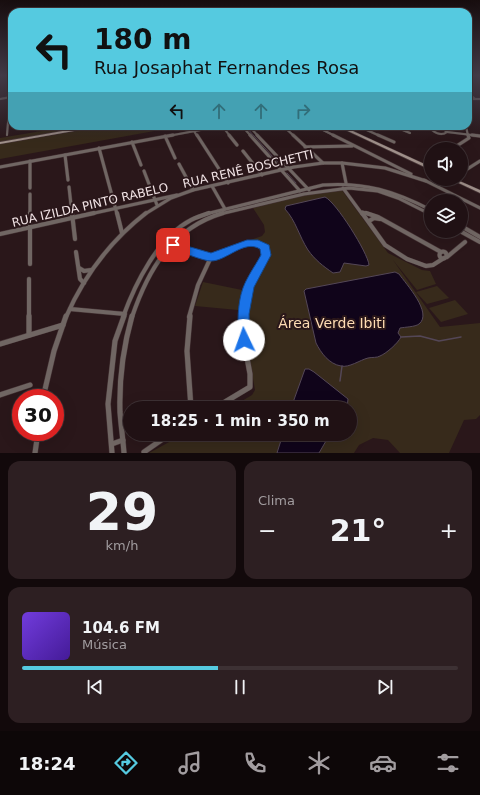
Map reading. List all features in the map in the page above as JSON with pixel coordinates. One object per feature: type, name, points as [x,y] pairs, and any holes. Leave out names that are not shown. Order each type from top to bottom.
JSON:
[{"type":"street","points":[[475,99],[480,99]]},
{"type":"street","points":[[7,136],[8,123]]},
{"type":"street","points":[[0,142],[73,130]]},
{"type":"street","points":[[0,167],[200,130]]},
{"type":"street","points":[[225,130],[237,145]]},
{"type":"street","points":[[246,130],[302,194]]},
{"type":"street","points":[[253,130],[311,192]]},
{"type":"street","points":[[287,130],[323,163]]},
{"type":"street","points":[[323,130],[406,172]]},
{"type":"street","points":[[348,130],[424,166]]},
{"type":"street","points":[[367,130],[394,142]]},
{"type":"street","points":[[403,130],[410,133]]},
{"type":"street","points":[[432,130],[436,133],[445,134],[447,132],[480,136]]},
{"type":"street","points":[[463,142],[469,138],[467,130]]},
{"type":"street","points":[[194,131],[228,183]]},
{"type":"street","points":[[164,136],[175,158]]},
{"type":"street","points":[[132,142],[141,165]]},
{"type":"street","points":[[305,147],[354,146]]},
{"type":"street","points":[[99,148],[122,233]]},
{"type":"street","points":[[243,151],[262,175]]},
{"type":"street","points":[[65,155],[68,180]]},
{"type":"street","points":[[30,161],[30,188]]},
{"type":"street","points":[[468,169],[480,161]]},
{"type":"street","name":"RUA RENÊ BOSCHETTI","points":[[45,389],[62,325],[92,269],[122,233],[131,225],[157,205],[184,193],[289,168],[323,163],[342,163],[406,172],[480,208]]},
{"type":"street","points":[[342,163],[347,184]]},
{"type":"street","points":[[384,168],[389,163]]},
{"type":"street","points":[[179,164],[193,190]]},
{"type":"street","points":[[144,171],[157,205]]},
{"type":"street","points":[[112,453],[108,404],[115,341],[131,295],[158,250],[179,229],[191,220],[225,208],[335,183],[375,186],[388,190],[424,206]]},
{"type":"street","points":[[346,192],[354,186],[347,184]]},
{"type":"street","points":[[296,186],[304,185]]},
{"type":"street","points":[[212,186],[225,208]]},
{"type":"street","points":[[467,186],[480,192]]},
{"type":"street","points":[[69,187],[75,239]]},
{"type":"street","points":[[315,187],[318,190]]},
{"type":"street","points":[[343,188],[385,245],[391,250],[418,264],[426,267],[432,266],[465,242]]},
{"type":"street","points":[[112,444],[123,440],[120,409],[124,345],[136,305],[149,277],[161,258],[188,229],[216,216],[272,201],[318,190],[343,188],[368,189],[393,196],[424,212]]},
{"type":"street","points":[[272,201],[294,193],[292,192]]},
{"type":"street","name":"RUA IZILDA PINTO RABELO","points":[[0,234],[184,193]]},
{"type":"street","points":[[30,194],[30,264]]},
{"type":"street","points":[[362,212],[385,220],[446,257]]},
{"type":"street","points":[[369,222],[374,218],[385,220]]},
{"type":"street","points":[[120,222],[124,226],[131,225]]},
{"type":"street","points":[[468,230],[480,237]]},
{"type":"street","points":[[468,234],[476,238],[480,237]]},
{"type":"street","points":[[468,235],[480,242]]},
{"type":"street","points":[[164,243],[211,257],[247,243],[258,244],[266,250],[266,255],[248,287],[243,314],[245,349],[251,384],[248,390],[228,401]]},
{"type":"street","points":[[158,250],[166,252]]},
{"type":"street","points":[[440,254],[452,251]]},
{"type":"street","points":[[76,252],[80,279],[84,283]]},
{"type":"street","points":[[438,261],[440,254]]},
{"type":"street","points":[[154,256],[161,258]]},
{"type":"street","points":[[192,401],[188,377],[186,338],[191,305],[199,281],[211,257]]},
{"type":"street","points":[[78,267],[80,270],[84,271],[92,269]]},
{"type":"street","points":[[29,279],[29,335]]},
{"type":"street","points":[[70,309],[125,314]]},
{"type":"street","points":[[0,344],[62,325]]},
{"type":"street","points":[[0,395],[30,385]]},
{"type":"street","points":[[35,453],[37,441]]},
{"type":"street","points":[[123,441],[124,453]]},
{"type":"street","points":[[144,452],[159,441]]},
{"type":"green space","points":[[47,130],[69,130],[0,142],[0,138]]},
{"type":"green space","points":[[82,130],[160,130],[0,159],[0,144]]},
{"type":"green space","name":"Área Verde Ibiti","points":[[341,189],[388,253],[422,270],[430,271],[436,284],[417,290],[393,260],[440,327],[480,323],[480,415],[476,419],[464,420],[449,453],[400,453],[388,440],[373,438],[359,445],[354,453],[149,453],[171,441],[357,441],[357,401],[242,401],[252,395],[255,390],[247,341],[248,304],[251,292],[269,253],[267,247],[262,243],[245,242],[262,236],[265,232],[264,225],[253,208],[326,190]]},
{"type":"green space","points":[[203,282],[242,290],[238,310],[195,306]]},
{"type":"green space","points":[[437,286],[449,298],[427,304],[416,292]]},
{"type":"green space","points":[[455,300],[468,314],[441,322],[429,308]]},
{"type":"shaded area","points":[[325,197],[336,208],[351,228],[369,265],[366,266],[344,263],[340,272],[333,273],[319,263],[308,250],[292,218],[285,209],[286,206]]},
{"type":"shaded area","points":[[395,272],[399,274],[407,284],[421,306],[423,313],[419,324],[400,328],[398,333],[401,337],[400,339],[395,345],[379,357],[368,358],[351,365],[344,366],[333,363],[320,351],[316,343],[304,291],[306,289]]},
{"type":"shaded area","points":[[305,369],[309,369],[314,372],[348,399],[348,401],[294,401]]},
{"type":"shaded area","points":[[281,441],[326,441],[319,453],[277,453]]},
{"type":"waterway","points":[[249,130],[282,167]]},
{"type":"waterway","points":[[287,173],[296,183]]},
{"type":"waterway","points":[[401,337],[420,336],[439,341],[461,337]]},
{"type":"waterway","points":[[340,381],[342,366]]},
{"type":"route","points":[[173,245],[211,257],[247,243],[262,245],[265,248],[267,252],[266,255],[248,287],[243,314],[244,340]]}]
